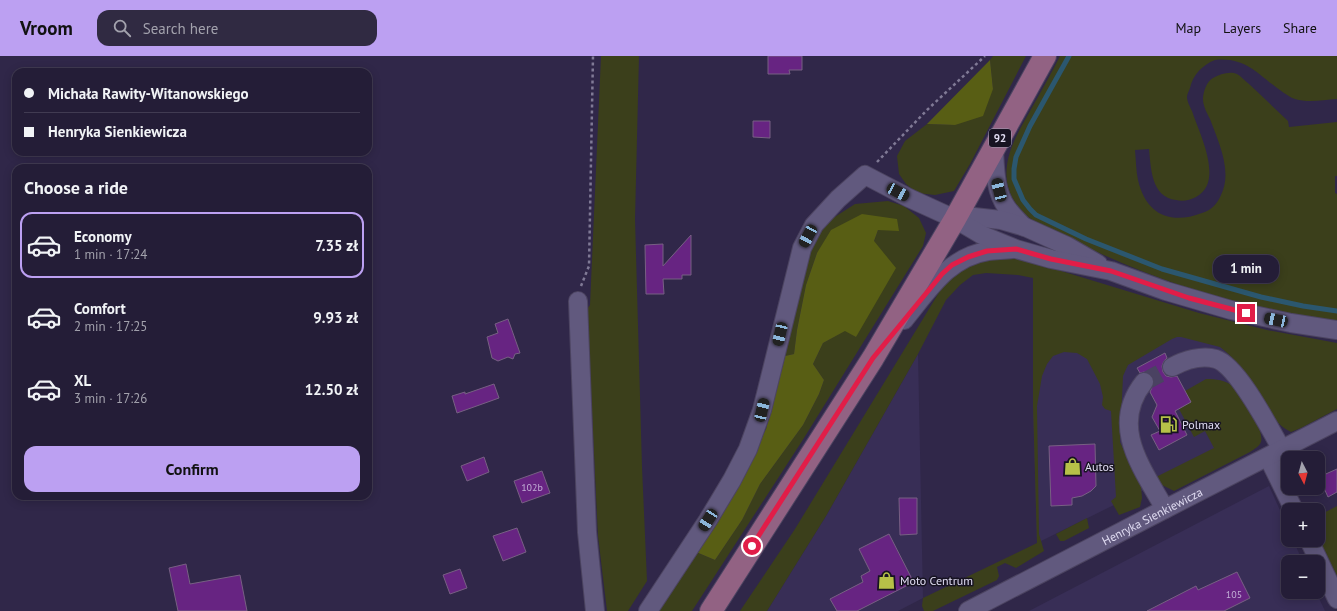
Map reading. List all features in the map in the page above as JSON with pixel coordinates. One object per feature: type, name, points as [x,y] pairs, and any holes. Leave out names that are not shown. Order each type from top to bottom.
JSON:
[{"type":"main road","name":"92","points":[[711,611],[873,358],[955,219],[1045,56]]},
{"type":"street","points":[[994,150],[997,182],[1002,199],[1009,210],[1025,228]]},
{"type":"street","points":[[648,611],[708,520],[732,480],[748,449],[762,410],[802,248],[814,225],[838,199],[865,175],[908,198],[955,219],[982,235],[1016,249],[1051,259],[1111,271],[1166,291],[1231,310],[1291,323],[1337,330]]},
{"type":"street","points":[[955,219],[974,217],[1001,220],[1025,228],[1067,246],[1111,271]]},
{"type":"street","points":[[873,358],[942,274],[952,265],[968,257],[987,251],[1016,249]]},
{"type":"street","points":[[578,301],[587,532],[595,611]]},
{"type":"street","points":[[1172,367],[1198,358],[1217,359],[1241,381],[1275,453],[1292,503]]},
{"type":"street","points":[[1144,382],[1137,391],[1131,404],[1128,428],[1132,448],[1165,509]]},
{"type":"street","name":"Henryka Sienkiewicza","points":[[968,611],[1337,421]]},
{"type":"street","points":[[1312,547],[1337,599]]},
{"type":"path","points":[[578,301],[581,285],[589,266],[594,56]]},
{"type":"path","points":[[865,175],[927,110],[985,56]]},
{"type":"shaded area","points":[[1033,278],[1222,329],[1292,417],[1037,543],[1033,406]]},
{"type":"shaded area","points":[[918,354],[923,598],[898,611],[767,611],[826,516]]},
{"type":"shaded area","points":[[1269,486],[1281,513],[1281,547],[1296,547],[1300,555],[1281,555],[1281,599],[1319,599],[1325,611],[1029,611]]},
{"type":"green space","points":[[601,56],[639,56],[635,219],[642,467],[647,581],[628,611],[607,611],[598,536],[587,309],[590,305]]},
{"type":"green space","points":[[993,56],[1026,56],[970,164],[954,191],[935,195],[917,193],[906,184],[899,174],[897,156],[905,141],[927,124],[955,125],[993,89],[990,60]]},
{"type":"green space","points":[[1060,56],[1337,56],[1337,99],[1310,101],[1294,99],[1253,69],[1236,61],[1215,60],[1199,71],[1191,83],[1187,99],[1208,157],[1209,180],[1204,190],[1194,198],[1179,201],[1168,198],[1157,188],[1152,173],[1149,149],[1135,150],[1138,180],[1147,202],[1161,214],[1180,218],[1209,210],[1216,204],[1224,186],[1225,166],[1223,156],[1203,102],[1206,87],[1213,78],[1228,73],[1238,75],[1288,121],[1289,127],[1337,122],[1337,176],[1335,176],[1335,193],[1337,194],[1337,321],[1237,303],[1173,283],[1052,232],[1027,216],[1017,205],[1010,192],[1007,182],[1006,171],[1010,151]]},
{"type":"green space","points":[[990,60],[993,89],[983,116],[955,125],[927,124]]},
{"type":"green space","points":[[888,201],[904,206],[919,218],[926,233],[923,246],[804,438],[692,611],[656,611],[696,552],[715,560],[742,520],[760,484],[803,425],[819,394],[824,380],[813,364],[823,343],[846,330],[856,337],[874,241],[878,230],[897,219],[817,253],[806,285],[794,354],[785,356],[800,279],[814,241],[830,220],[855,204]]},
{"type":"green space","points":[[862,214],[897,219],[899,231],[878,230],[874,241],[896,268],[856,337],[845,331],[823,343],[813,364],[824,380],[819,394],[803,425],[760,484],[742,520],[715,560],[696,552],[739,481],[766,429],[785,356],[794,354],[806,285],[817,253],[831,230]]},
{"type":"green space","points":[[1012,258],[1035,263],[1199,313],[1267,330],[1337,343],[1337,409],[1291,432],[1285,429],[1270,413],[1243,370],[1220,347],[1181,337],[1172,339],[1128,365],[1123,376],[1120,442],[1141,487],[1142,498],[1140,507],[1119,515],[1111,501],[1116,497],[1111,411],[1105,409],[1102,405],[1103,397],[1100,384],[1087,359],[1077,353],[1064,352],[1053,356],[1047,364],[1042,376],[1037,406],[1039,534],[1044,551],[1016,568],[1005,563],[997,567],[999,576],[997,580],[933,611],[924,611],[922,606],[923,598],[1037,543],[1033,406],[1033,278],[1018,275],[986,273],[973,275],[960,285],[946,300],[918,354],[826,516],[767,611],[740,611],[795,529],[946,281],[954,274],[985,259]]},
{"type":"green space","points":[[1206,379],[1220,380],[1233,386],[1256,421],[1261,436],[1261,442],[1258,447],[1250,452],[1174,491],[1162,485],[1156,477],[1214,448],[1205,431],[1194,437],[1179,409],[1191,402],[1185,391]]},
{"type":"green space","points":[[1337,506],[1337,576],[1323,547],[1325,547],[1325,512]]},
{"type":"green space","points":[[1087,518],[1089,528],[1064,541],[1060,541],[1056,534]]},
{"type":"building","points":[[768,56],[802,56],[802,70],[789,70],[790,74],[768,74]]},
{"type":"building","points":[[753,121],[770,121],[770,138],[753,137]]},
{"type":"building","points":[[691,235],[691,275],[682,275],[682,279],[663,279],[664,294],[646,294],[645,245],[663,244],[663,266]]},
{"type":"building","points":[[508,319],[520,353],[515,354],[513,359],[508,357],[498,361],[492,358],[487,337],[498,333],[495,324]]},
{"type":"building","points":[[1165,353],[1167,358],[1162,366],[1163,372],[1166,376],[1177,376],[1191,402],[1175,411],[1187,435],[1159,450],[1151,435],[1160,431],[1152,417],[1157,405],[1150,392],[1154,383],[1153,377],[1149,373],[1140,373],[1137,368]]},
{"type":"building","points":[[494,384],[499,398],[457,413],[452,396],[465,392],[465,394]]},
{"type":"building","name":"Autos","points":[[1095,444],[1096,486],[1082,496],[1072,498],[1072,505],[1051,506],[1049,446]]},
{"type":"building","points":[[484,457],[489,472],[467,481],[461,466]]},
{"type":"building","points":[[1337,469],[1337,492],[1328,497],[1325,490],[1325,474]]},
{"type":"building","points":[[542,471],[550,493],[522,503],[514,481]]},
{"type":"building","points":[[899,498],[917,498],[917,534],[900,535]]},
{"type":"building","points":[[517,528],[526,552],[503,561],[493,536]]},
{"type":"building","points":[[889,534],[912,579],[910,584],[857,611],[837,611],[830,599],[863,582],[861,576],[870,571],[859,549]]},
{"type":"building","points":[[186,564],[190,584],[240,575],[247,611],[178,611],[169,568]]},
{"type":"building","points":[[460,569],[467,588],[450,594],[443,575]]},
{"type":"building","points":[[1237,572],[1250,598],[1224,611],[1147,611],[1196,586],[1198,590]]},
{"type":"waterway","points":[[1069,56],[1030,126],[1016,157],[1014,179],[1023,200],[1036,215],[1086,239],[1162,269],[1261,297],[1303,306],[1337,311]]},
{"type":"tunnel","points":[[1144,382],[1172,367]]},
{"type":"place","name":"Polmax","points":[[1169,424]]},
{"type":"place","name":"Autos","points":[[1072,466]]},
{"type":"place","name":"Moto Centrum","points":[[887,580]]},
{"type":"route","points":[[752,546],[873,358],[942,274],[952,265],[968,257],[987,251],[1016,249],[1051,259],[1111,271],[1166,291],[1246,313]]}]
